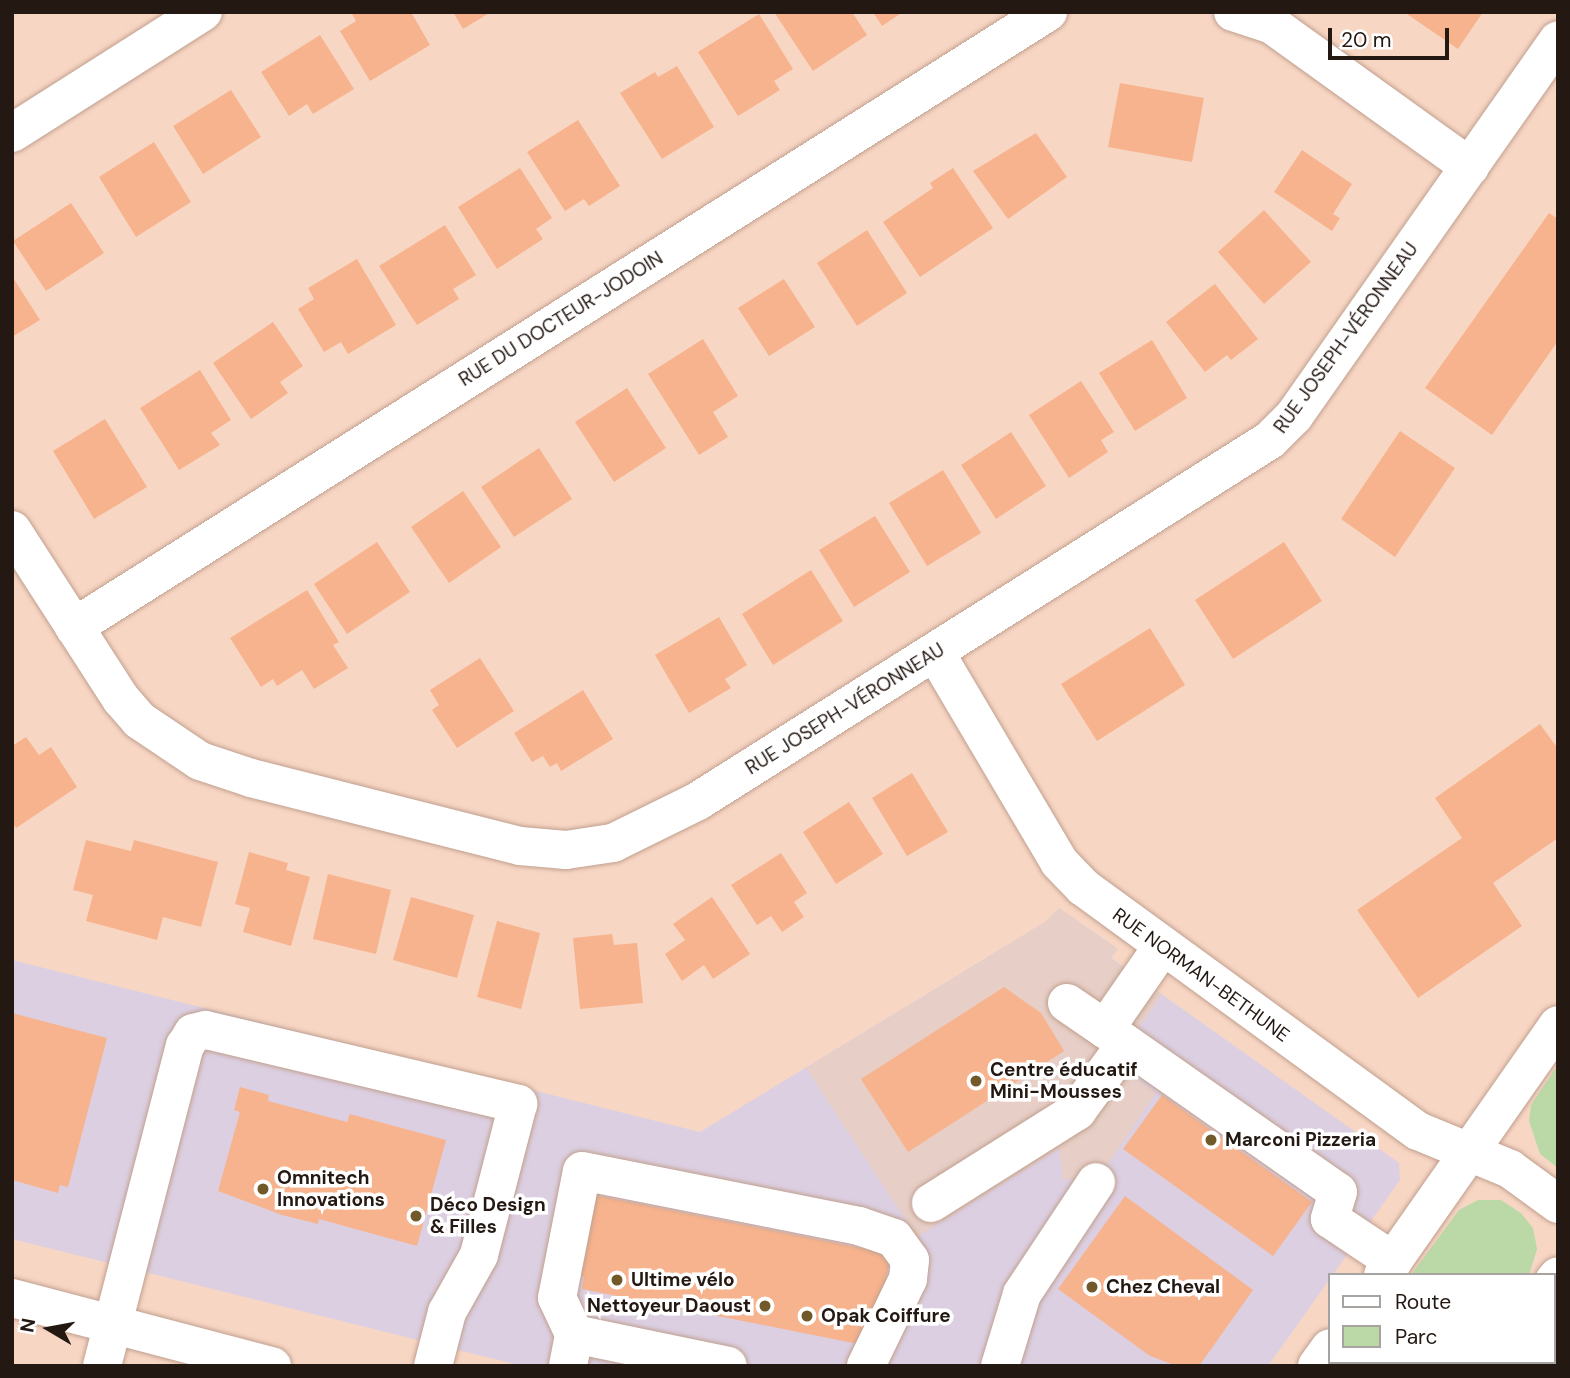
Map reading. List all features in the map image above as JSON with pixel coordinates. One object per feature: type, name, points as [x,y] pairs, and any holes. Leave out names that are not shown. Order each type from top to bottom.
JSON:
[{"type":"street","points":[[12,133],[203,12]]},
{"type":"street","name":"RUE DU DOCTEUR-JODOIN","points":[[74,626],[1048,12]]},
{"type":"street","points":[[1233,12],[1271,24],[1470,167]]},
{"type":"street","name":"RUE JOSEPH-VÉRONNEAU","points":[[12,530],[139,720],[200,761],[251,778],[484,837],[566,850],[591,848],[637,834],[698,801],[1270,440],[1294,416],[1558,40]]},
{"type":"street","name":"RUE NORMAN-BETHUNE","points":[[935,652],[1059,862],[1096,898],[1418,1131],[1510,1169],[1558,1204]]},
{"type":"street","points":[[931,1203],[1077,1111],[1162,947]]},
{"type":"street","points":[[1067,1003],[1338,1192],[1331,1219],[1388,1268],[1558,1025]]},
{"type":"street","points":[[102,1366],[187,1041],[194,1033],[220,1031],[518,1104],[479,1255],[447,1312],[433,1366]]},
{"type":"street","points":[[728,1366],[571,1350],[557,1298],[582,1171],[859,1226],[894,1238],[910,1260],[908,1279],[866,1366]]},
{"type":"street","points":[[1000,1366],[1021,1294],[1096,1182]]},
{"type":"street","points":[[12,1298],[114,1324],[219,1359],[272,1366]]},
{"type":"street","points":[[1317,1366],[1328,1351]]},
{"type":"shaded area","points":[[1059,908],[1118,949],[1111,958],[1399,1163],[1400,1180],[1334,1273],[1328,1273],[1328,1281],[1268,1366],[522,1366],[12,1239],[12,960],[700,1132],[1045,922]]},
{"type":"shaded area","name":"Centre éducatif Mini-Mousses","points":[[1059,908],[1118,949],[1110,958],[1162,994],[1114,1063],[1156,1093],[1107,1165],[1094,1176],[1063,1180],[1059,1148],[917,1237],[806,1068],[1045,922]]},
{"type":"green space","points":[[1558,1065],[1558,1168],[1540,1154],[1529,1121],[1531,1105]]},
{"type":"green space","points":[[1478,1200],[1501,1200],[1521,1213],[1533,1228],[1537,1249],[1530,1273],[1412,1273],[1459,1210]]},
{"type":"green space","points":[[1348,1364],[1408,1364],[1346,1366]]},
{"type":"building","points":[[351,12],[411,12],[430,45],[370,81],[340,31],[356,21]]},
{"type":"building","points":[[453,12],[491,12],[463,29]]},
{"type":"building","points":[[774,12],[852,12],[867,35],[813,71]]},
{"type":"building","points":[[873,12],[903,12],[882,26]]},
{"type":"building","points":[[1404,12],[1483,12],[1458,49]]},
{"type":"building","points":[[759,14],[793,69],[774,81],[780,90],[738,116],[698,52]]},
{"type":"building","points":[[320,35],[354,89],[313,114],[307,104],[289,116],[261,72]]},
{"type":"building","points":[[677,66],[714,127],[662,159],[620,93],[655,72],[658,77]]},
{"type":"building","points":[[1120,83],[1204,98],[1192,162],[1108,147]]},
{"type":"building","points":[[231,90],[261,137],[203,174],[173,126]]},
{"type":"building","points":[[578,120],[620,186],[589,206],[584,199],[565,211],[527,152]]},
{"type":"building","points":[[1036,133],[1067,177],[1008,219],[973,171]]},
{"type":"building","points":[[154,142],[191,202],[136,237],[99,177]]},
{"type":"building","points":[[1302,150],[1352,184],[1333,214],[1340,218],[1332,231],[1274,192]]},
{"type":"building","points":[[520,168],[552,218],[536,229],[543,239],[497,269],[458,207]]},
{"type":"building","points":[[953,168],[993,228],[920,277],[883,222],[933,188],[930,183]]},
{"type":"building","points":[[71,203],[104,253],[46,291],[13,241]]},
{"type":"building","points":[[1264,210],[1311,262],[1264,304],[1218,252]]},
{"type":"building","points":[[1549,213],[1558,219],[1558,341],[1492,435],[1425,388]]},
{"type":"building","points":[[445,225],[476,275],[453,289],[459,299],[417,325],[379,266]]},
{"type":"building","points":[[867,230],[907,293],[857,326],[817,263]]},
{"type":"building","points":[[357,259],[396,325],[348,354],[341,342],[324,352],[298,309],[314,299],[308,288]]},
{"type":"building","points":[[12,276],[40,320],[12,337]]},
{"type":"building","points":[[784,279],[815,327],[769,356],[738,308]]},
{"type":"building","points":[[1215,284],[1258,339],[1231,360],[1227,355],[1205,372],[1166,322]]},
{"type":"building","points":[[273,322],[303,366],[280,382],[288,393],[251,419],[213,363]]},
{"type":"building","points":[[703,339],[738,396],[713,412],[728,437],[699,455],[648,374]]},
{"type":"building","points":[[1152,340],[1187,398],[1135,431],[1099,373]]},
{"type":"building","points":[[200,370],[231,420],[211,433],[220,445],[179,470],[140,408]]},
{"type":"building","points":[[1081,381],[1114,432],[1101,440],[1108,452],[1069,478],[1029,415]]},
{"type":"building","points":[[627,388],[666,448],[614,482],[575,422]]},
{"type":"building","points":[[105,419],[147,487],[94,519],[53,451]]},
{"type":"building","points":[[1400,431],[1455,468],[1395,557],[1341,519]]},
{"type":"building","points":[[1011,432],[1046,486],[996,519],[961,465]]},
{"type":"building","points":[[539,448],[572,499],[514,537],[481,487]]},
{"type":"building","points":[[943,470],[981,533],[927,566],[889,503]]},
{"type":"building","points":[[463,491],[501,547],[449,583],[411,527]]},
{"type":"building","points":[[875,516],[910,572],[854,607],[819,550]]},
{"type":"building","points":[[377,542],[410,592],[347,634],[314,584]]},
{"type":"building","points":[[1284,542],[1322,601],[1233,659],[1195,600]]},
{"type":"building","points":[[811,570],[843,621],[773,665],[742,614]]},
{"type":"building","points":[[307,590],[339,642],[333,645],[348,668],[314,689],[302,670],[277,686],[273,679],[261,687],[230,638]]},
{"type":"building","points":[[719,617],[747,665],[725,679],[731,688],[689,713],[655,655]]},
{"type":"building","points":[[1150,628],[1185,685],[1097,741],[1061,684]]},
{"type":"building","points":[[480,658],[514,711],[457,748],[432,710],[439,705],[430,690]]},
{"type":"building","points":[[583,690],[613,739],[561,771],[557,763],[550,767],[543,756],[532,762],[514,733]]},
{"type":"building","points":[[1540,724],[1558,749],[1558,838],[1493,883],[1522,926],[1418,998],[1357,910],[1462,838],[1435,798]]},
{"type":"building","points":[[26,737],[39,755],[51,747],[77,787],[16,828],[12,822],[12,746]]},
{"type":"building","points":[[912,773],[948,832],[907,856],[872,798]]},
{"type":"building","points":[[849,802],[883,854],[836,884],[803,832]]},
{"type":"building","points":[[86,840],[131,851],[134,840],[218,862],[201,927],[163,917],[157,940],[86,921],[93,895],[73,890]]},
{"type":"building","points":[[249,852],[288,863],[286,870],[310,877],[291,946],[243,932],[250,908],[235,904]]},
{"type":"building","points":[[781,853],[807,893],[794,902],[804,917],[782,932],[771,916],[757,925],[731,885]]},
{"type":"building","points":[[328,874],[391,890],[376,954],[313,939]]},
{"type":"building","points":[[411,897],[474,915],[457,978],[393,960]]},
{"type":"building","points":[[712,897],[750,954],[713,979],[704,965],[682,981],[665,954],[685,940],[673,924]]},
{"type":"building","points":[[497,921],[540,933],[521,1009],[477,997]]},
{"type":"building","points":[[612,934],[614,945],[637,943],[643,1003],[580,1009],[573,938]]},
{"type":"building","points":[[1004,987],[1041,1013],[1064,1051],[908,1152],[861,1079]]},
{"type":"building","points":[[12,1013],[107,1038],[68,1187],[60,1185],[58,1193],[12,1180]]},
{"type":"building","points":[[240,1087],[269,1095],[268,1101],[347,1122],[350,1114],[446,1140],[417,1246],[319,1219],[318,1224],[282,1215],[218,1191],[240,1112],[234,1110]]},
{"type":"building","points":[[1162,1095],[1312,1202],[1273,1256],[1123,1149]]},
{"type":"building","points":[[590,1194],[891,1254],[875,1331],[863,1345],[582,1289],[584,1277],[574,1274]]},
{"type":"building","points":[[1125,1196],[1253,1290],[1199,1366],[1177,1366],[1150,1356],[1058,1289]]},
{"type":"place","name":"Centre éducatif Mini-Mousses","points":[[976,1081]]},
{"type":"place","name":"Marconi Pizzeria","points":[[1211,1140]]},
{"type":"place","name":"Omnitech Innovations","points":[[263,1189]]},
{"type":"place","name":"Déco Design & Filles","points":[[416,1216]]},
{"type":"place","name":"Ultime vélo","points":[[617,1280]]},
{"type":"place","name":"Chez Cheval","points":[[1092,1287]]},
{"type":"place","name":"Nettoyeur Daoust","points":[[765,1306]]},
{"type":"place","name":"Opak Coiffure","points":[[807,1316]]}]
